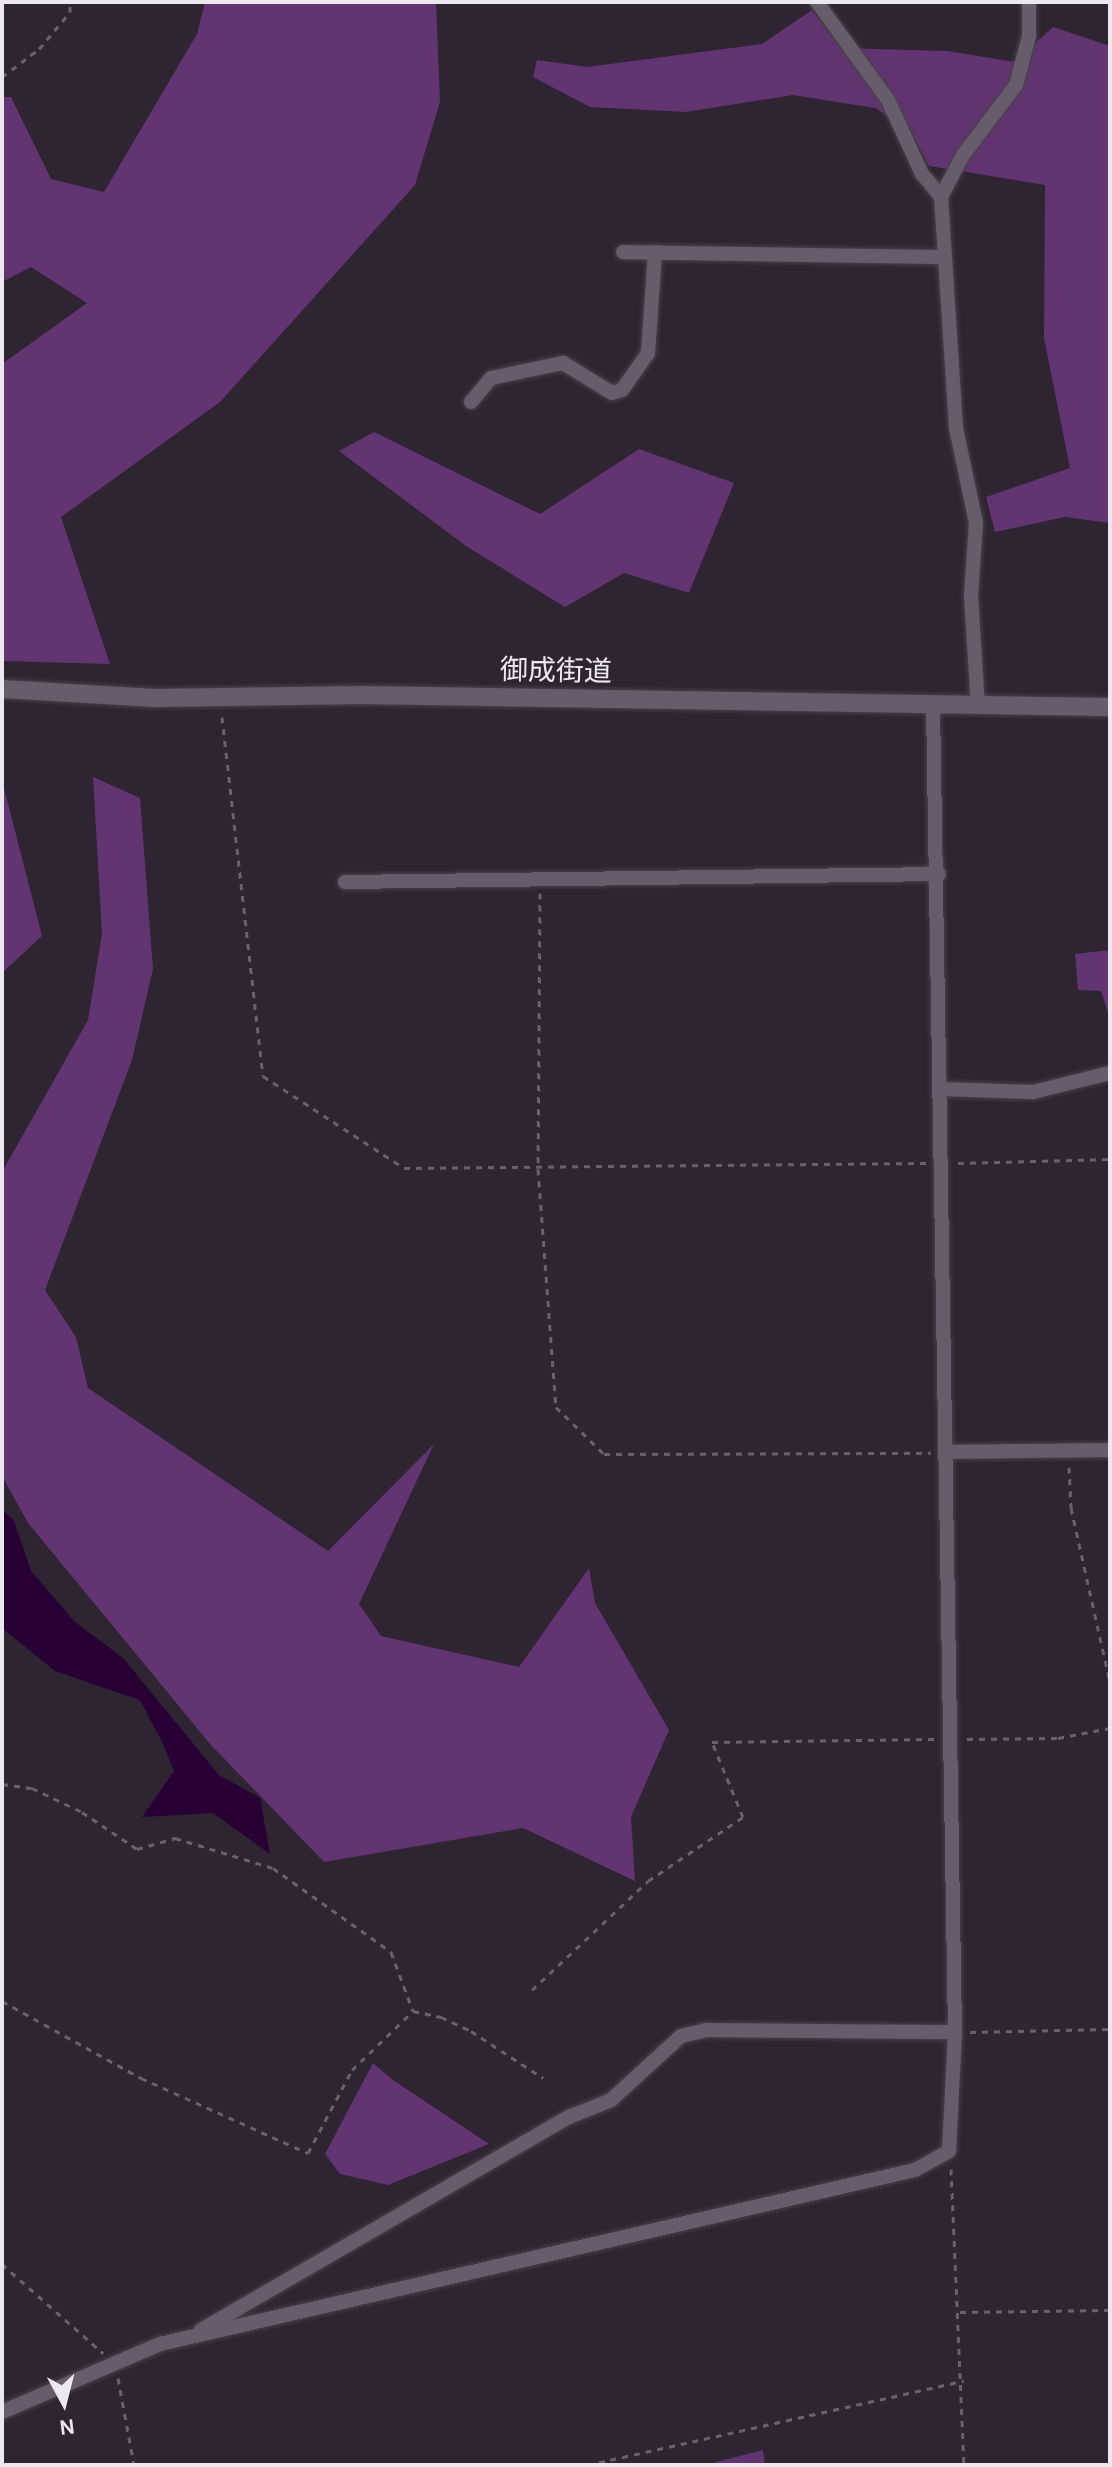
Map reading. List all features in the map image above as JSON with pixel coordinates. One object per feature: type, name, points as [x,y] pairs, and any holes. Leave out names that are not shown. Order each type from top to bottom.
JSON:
[{"type":"street","points":[[817,2],[888,100],[922,174],[941,197]]},
{"type":"street","points":[[978,707],[971,596],[976,523],[956,428],[941,197],[963,155],[1016,85],[1029,36],[1029,2]]},
{"type":"street","points":[[623,252],[945,257]]},
{"type":"street","points":[[471,402],[491,378],[563,363],[612,393],[622,390],[648,353],[655,252]]},
{"type":"street","name":"御成街道","points":[[2,689],[220,697],[1110,707]]},
{"type":"street","points":[[2,2412],[115,2364],[188,2338],[915,2170],[943,2159],[954,2141],[951,1739],[939,1089],[939,874],[933,707]]},
{"type":"street","points":[[345,882],[939,874]]},
{"type":"street","points":[[939,1089],[1033,1092],[1110,1073]]},
{"type":"street","points":[[946,1452],[1110,1450]]},
{"type":"street","points":[[188,2338],[569,2117],[611,2100],[681,2036],[706,2030],[955,2032]]},
{"type":"path","points":[[2,77],[39,49],[70,12],[70,2]]},
{"type":"path","points":[[220,697],[263,1076],[404,1168],[538,1169],[1110,1159]]},
{"type":"path","points":[[540,880],[538,1169],[556,1407],[604,1454],[946,1452]]},
{"type":"path","points":[[1068,1451],[1071,1508],[1110,1682]]},
{"type":"path","points":[[532,1990],[648,1881],[743,1817],[712,1742],[1058,1738],[1110,1728]]},
{"type":"path","points":[[2,1784],[32,1788],[70,1806],[137,1849],[175,1838],[273,1868],[391,1952],[413,2011]]},
{"type":"path","points":[[2,2001],[141,2078],[308,2153],[352,2070],[413,2011]]},
{"type":"path","points":[[413,2011],[441,2017],[471,2031],[543,2078]]},
{"type":"path","points":[[955,2032],[1110,2029]]},
{"type":"path","points":[[943,2159],[952,2171],[964,2381],[964,2465]]},
{"type":"path","points":[[2,2264],[115,2364],[134,2465]]},
{"type":"path","points":[[960,2312],[1110,2310]]},
{"type":"path","points":[[587,2465],[964,2381]]},
{"type":"shaded area","points":[[205,2],[436,2],[440,102],[415,185],[220,402],[61,517],[110,664],[2,661],[2,364],[87,303],[31,267],[2,282],[2,97],[11,97],[51,179],[104,192],[197,34]]},
{"type":"shaded area","points":[[812,10],[841,48],[948,51],[1015,62],[1053,27],[1110,46],[1110,523],[1065,517],[995,532],[986,497],[1070,468],[1044,338],[1045,185],[929,166],[909,128],[875,108],[793,95],[686,112],[590,107],[533,77],[537,60],[587,67],[762,44]]},
{"type":"shaded area","points":[[374,432],[540,514],[639,449],[734,483],[689,593],[624,573],[565,607],[466,546],[339,451]]},
{"type":"shaded area","points":[[93,777],[140,798],[153,969],[132,1060],[45,1290],[76,1337],[88,1388],[328,1551],[434,1444],[359,1604],[381,1636],[519,1667],[589,1568],[595,1603],[669,1730],[631,1817],[635,1881],[523,1828],[324,1862],[211,1745],[28,1523],[2,1476],[2,1172],[88,1020],[102,934]]},
{"type":"shaded area","points":[[2,780],[42,936],[2,973]]},
{"type":"shaded area","points":[[1110,950],[1110,1019],[1101,991],[1078,990],[1075,954]]},
{"type":"shaded area","points":[[2,1509],[14,1521],[31,1571],[75,1622],[123,1658],[219,1775],[260,1798],[270,1854],[213,1813],[142,1817],[174,1771],[163,1744],[140,1700],[55,1671],[2,1628]]},
{"type":"shaded area","points":[[373,2063],[393,2080],[489,2144],[388,2185],[340,2174],[325,2154]]},
{"type":"shaded area","points":[[763,2450],[765,2465],[705,2465]]}]
